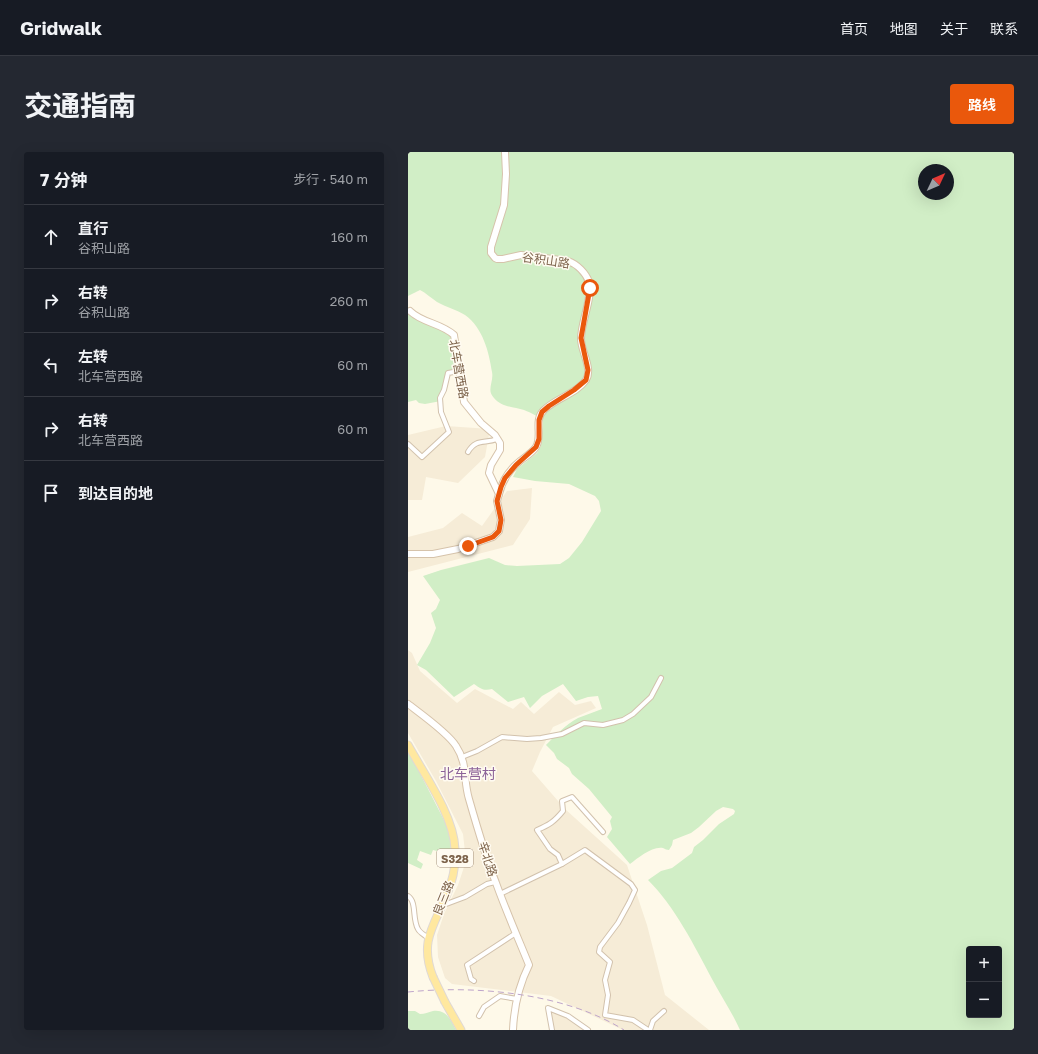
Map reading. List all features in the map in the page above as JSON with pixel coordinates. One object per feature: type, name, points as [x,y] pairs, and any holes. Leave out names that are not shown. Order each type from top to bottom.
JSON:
[{"type":"main road","name":"良三路","points":[[408,745],[445,812],[453,834],[455,849],[454,868],[447,894],[433,923],[428,938],[427,948],[428,961],[433,977],[461,1030]]},
{"type":"street","name":"谷积山路","points":[[499,494],[502,483],[508,474],[536,447],[539,439],[539,420],[542,412],[580,386],[586,380],[588,373],[581,338],[589,292],[589,283],[584,273],[572,262],[568,261],[521,255],[501,259],[495,258],[491,252],[491,247],[504,205],[506,174],[505,152]]},
{"type":"street","name":"北车营西路","points":[[410,311],[419,318],[447,329],[454,334],[464,402],[481,423],[495,435],[497,439]]},
{"type":"street","points":[[408,444],[422,458],[449,432],[442,412],[440,398],[444,390],[448,373],[459,371]]},
{"type":"street","points":[[408,554],[433,554],[449,551],[493,537],[499,531],[501,520],[497,501],[499,494],[489,473],[491,465],[500,450],[500,443],[497,439],[492,441],[480,441],[472,446],[468,452]]},
{"type":"street","points":[[462,757],[477,751],[502,737],[527,739],[541,738],[562,734],[584,723],[602,725],[623,720],[633,714],[651,697],[661,678]]},
{"type":"street","points":[[408,713],[410,706]]},
{"type":"street","name":"辛北路","points":[[410,706],[448,737],[455,744],[462,757],[468,797],[495,882],[529,965],[517,999],[513,1030]]},
{"type":"street","points":[[562,864],[558,855],[550,848],[537,830],[552,823],[559,816],[563,811],[562,801],[572,797],[603,832]]},
{"type":"street","points":[[500,894],[562,864],[585,850],[615,871],[634,887],[635,890],[630,904],[600,947],[600,952],[610,962],[605,980],[608,995],[605,1015],[633,1020],[649,1030],[653,1021],[664,1010]]},
{"type":"street","points":[[441,906],[465,897],[487,884],[495,882]]},
{"type":"street","points":[[408,896],[410,897],[414,907],[414,921],[419,931],[428,938]]},
{"type":"street","points":[[474,981],[471,979],[467,965],[516,933]]},
{"type":"street","points":[[479,1016],[484,1007],[500,996],[517,999]]},
{"type":"street","points":[[552,1030],[548,1008],[568,1016],[588,1030]]},
{"type":"shaded area","points":[[446,426],[490,429],[485,457],[458,483],[426,477],[422,500],[408,500],[408,435]]},
{"type":"shaded area","points":[[532,488],[530,519],[513,545],[408,572],[408,537],[443,528],[462,513],[482,526],[507,491]]},
{"type":"shaded area","points":[[408,650],[412,653],[420,671],[457,703],[475,689],[513,709],[521,702],[534,714],[559,692],[575,705],[591,701],[596,708],[553,727],[532,771],[565,809],[627,865],[647,925],[665,995],[709,1030],[623,1030],[551,996],[452,984],[445,978],[438,957],[437,935],[444,914],[458,885],[466,861],[463,834],[436,781],[408,733]]},
{"type":"shaded area","points":[[545,1005],[590,1030],[550,1030]]},
{"type":"green space","points":[[408,152],[1014,152],[1014,1030],[740,1030],[683,927],[667,902],[648,880],[661,871],[672,868],[692,853],[694,847],[719,824],[734,814],[735,811],[733,809],[723,807],[716,811],[691,833],[673,840],[669,850],[663,848],[654,849],[645,853],[630,864],[607,837],[612,829],[610,821],[612,817],[589,789],[572,774],[569,768],[557,759],[554,753],[546,745],[561,730],[573,721],[602,709],[598,696],[588,697],[576,701],[563,684],[542,696],[530,708],[524,697],[508,702],[492,689],[483,689],[474,684],[454,697],[426,670],[417,665],[430,643],[436,628],[431,613],[436,609],[440,600],[423,576],[489,558],[505,565],[517,566],[560,564],[569,558],[582,542],[601,511],[599,501],[595,496],[569,484],[535,481],[513,477],[517,469],[537,453],[541,446],[543,421],[527,411],[508,406],[497,401],[492,395],[490,389],[492,372],[489,356],[481,333],[465,315],[437,302],[420,290],[408,296]]},
{"type":"green space","points":[[408,308],[451,334],[459,368],[451,370],[440,393],[441,401],[425,404],[419,403],[416,400],[408,402]]},
{"type":"green space","points":[[408,750],[445,822],[450,834],[451,843],[448,854],[433,850],[431,855],[420,851],[417,860],[423,864],[421,869],[408,863]]},
{"type":"green space","points":[[408,1011],[415,1011],[420,1014],[433,1011],[445,1013],[456,1030],[408,1030]]},
{"type":"railway","points":[[408,992],[462,990],[519,994],[575,1007],[601,1017],[624,1030]]},
{"type":"district","name":"北车营村","points":[[468,773]]},
{"type":"route","points":[[468,546],[493,537],[499,531],[501,520],[497,501],[502,483],[516,465],[536,447],[539,439],[539,420],[542,412],[580,386],[586,380],[588,370],[581,338],[590,288]]}]
